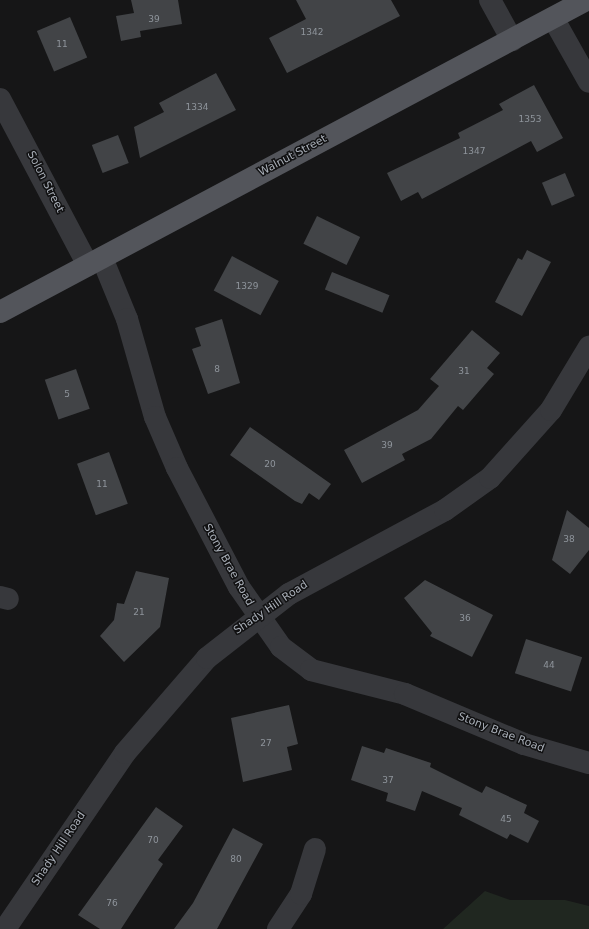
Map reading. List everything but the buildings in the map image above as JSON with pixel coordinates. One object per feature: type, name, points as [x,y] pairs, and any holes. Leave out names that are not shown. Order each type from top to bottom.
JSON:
[{"type":"main road","name":"Walnut Street","points":[[0,312],[586,0]]},
{"type":"street","points":[[490,0],[512,40]]},
{"type":"street","points":[[553,18],[589,82]]},
{"type":"street","name":"Solon Street","points":[[0,100],[95,261]]},
{"type":"street","name":"Stony Brae Road","points":[[95,261],[127,319],[147,395],[164,440],[200,514],[257,616],[281,647],[311,670],[405,694],[524,744],[589,763]]},
{"type":"street","name":"Shady Hill Road","points":[[4,929],[155,714],[207,658],[257,616],[322,574],[445,510],[490,478],[551,410],[589,346]]},
{"type":"street","points":[[278,929],[301,894],[315,849]]},
{"type":"shaded area","points":[[485,891],[510,900],[565,900],[589,906],[589,929],[443,929]]}]
